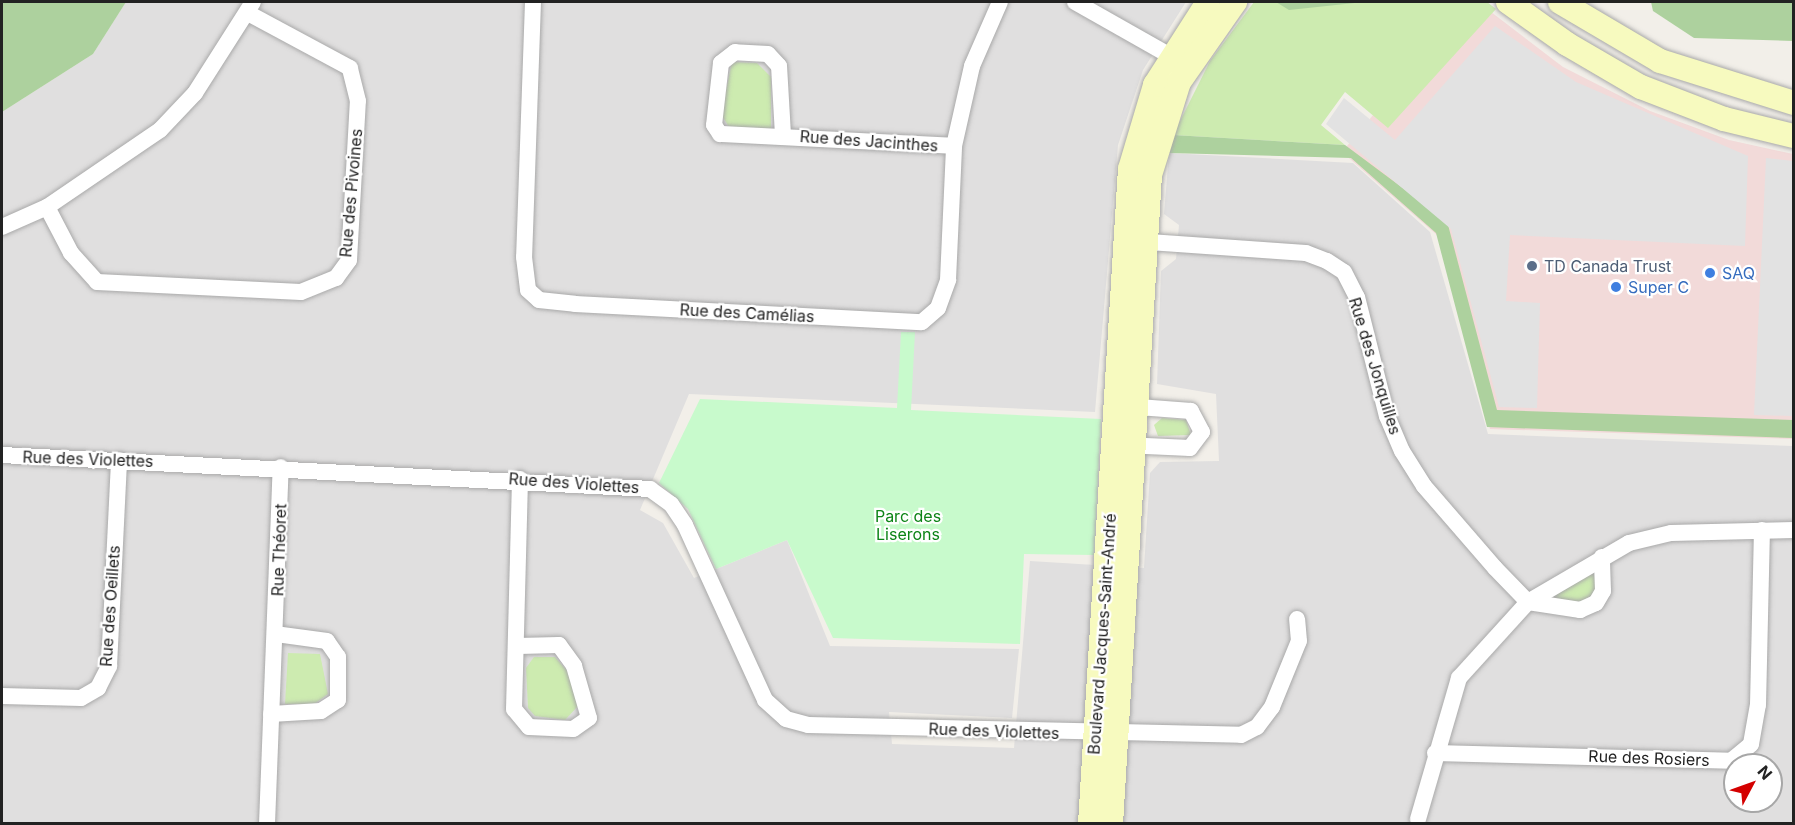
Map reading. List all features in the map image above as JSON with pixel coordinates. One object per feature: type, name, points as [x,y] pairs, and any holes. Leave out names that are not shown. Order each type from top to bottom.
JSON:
[{"type":"street","name":"Rue des Camélias","points":[[533,2],[524,257],[528,291],[539,300],[922,322],[938,308],[948,280],[954,146],[972,66],[1000,2]]},
{"type":"street","points":[[1075,2],[1180,61]]},
{"type":"street","name":"Boulevard Jacques-Saint-André","points":[[1111,824],[1107,734],[1135,241],[1136,143],[1180,61],[1208,2]]},
{"type":"street","name":"Boulevard Jacques-Saint-André","points":[[1180,61],[1234,2]]},
{"type":"street","points":[[1508,2],[1624,78],[1752,127],[1794,136]]},
{"type":"street","points":[[1560,2],[1652,57],[1760,96],[1794,103]]},
{"type":"street","points":[[2,227],[47,207],[160,130],[195,93],[251,7]]},
{"type":"street","name":"Rue des Pivoines","points":[[47,207],[70,253],[97,282],[301,292],[336,278],[349,260],[358,101],[350,68],[251,7]]},
{"type":"street","name":"Rue des Jacinthes","points":[[783,135],[779,66],[768,54],[735,51],[721,63],[714,125],[730,136],[783,135],[954,146]]},
{"type":"street","points":[[1752,127],[1760,96]]},
{"type":"street","name":"Rue des Jonquilles","points":[[1135,241],[1306,253],[1344,272],[1357,297],[1387,416],[1402,451],[1424,486],[1528,603]]},
{"type":"street","points":[[1124,445],[1190,448],[1202,432],[1191,411],[1126,406]]},
{"type":"street","name":"Rue des Violettes","points":[[2,455],[634,485],[672,504],[756,684],[769,706],[786,719],[817,726],[1232,736],[1257,727],[1272,707],[1296,650],[1297,619]]},
{"type":"street","name":"Rue des Oeillets","points":[[2,696],[81,698],[98,688],[109,666],[119,460]]},
{"type":"street","name":"Rue Théoret","points":[[267,824],[281,467]]},
{"type":"street","points":[[518,646],[559,645],[574,666],[590,718],[573,729],[529,727],[514,709],[518,646],[520,479]]},
{"type":"street","name":"Rue des Rosiers","points":[[1435,753],[1731,761],[1751,744],[1758,705],[1761,530]]},
{"type":"street","points":[[1418,819],[1435,753],[1460,678],[1528,603],[1602,557],[1671,533],[1794,531]]},
{"type":"street","points":[[1528,603],[1564,610],[1596,603],[1603,591],[1602,557]]},
{"type":"street","points":[[271,714],[321,711],[338,700],[338,657],[327,641],[276,634]]},
{"type":"street","name":"Boulevard Jacques-Saint-André","points":[[1090,824],[1107,734]]},
{"type":"shaded area","points":[[126,2],[1186,2],[1143,70],[1118,145],[1095,412],[689,394],[640,510],[663,523],[694,578],[787,540],[830,646],[1019,649],[1012,718],[889,712],[892,744],[1014,748],[1030,561],[1144,568],[1150,473],[1160,462],[1219,461],[1216,394],[1157,384],[1161,271],[1176,259],[1179,225],[1164,214],[1169,153],[1353,163],[1430,232],[1488,434],[1793,446],[1793,823],[2,824],[2,112],[93,54]]},
{"type":"shaded area","points":[[1468,2],[1478,2],[1563,67],[1650,111],[1729,140],[1793,154],[1793,439],[1490,429],[1438,236],[1342,152]]},
{"type":"shaded area","points":[[1495,26],[1576,82],[1748,156],[1745,246],[1510,235],[1506,301],[1540,303],[1537,408],[1499,407],[1451,229],[1326,124],[1344,98],[1395,140]]},
{"type":"shaded area","points":[[1766,158],[1793,161],[1793,416],[1754,415]]},
{"type":"green space","points":[[2,2],[126,2],[93,54],[2,112]]},
{"type":"green space","points":[[1254,2],[1487,2],[1496,9],[1388,128],[1345,92],[1321,125],[1345,145],[1173,135],[1210,61]]},
{"type":"green space","points":[[1276,2],[1364,2],[1289,10]]},
{"type":"green space","points":[[1651,2],[1793,2],[1793,41],[1694,38],[1653,11]]},
{"type":"green space","points":[[732,62],[757,63],[771,77],[771,130],[729,127],[721,114]]},
{"type":"green space","points":[[1173,135],[1345,145],[1447,221],[1497,410],[1793,420],[1793,438],[1487,427],[1436,233],[1351,158],[1169,153]]},
{"type":"green space","name":"Parc des Liserons","points":[[901,332],[915,332],[911,410],[1101,419],[1094,555],[1024,554],[1020,644],[833,638],[787,540],[716,569],[688,509],[659,483],[700,399],[897,408]]},
{"type":"green space","points":[[1162,418],[1186,420],[1191,435],[1158,436],[1154,425]]},
{"type":"green space","points":[[1598,564],[1599,591],[1581,605],[1543,603]]},
{"type":"green space","points":[[288,653],[320,654],[328,694],[314,704],[285,704]]},
{"type":"green space","points":[[534,657],[555,657],[569,673],[578,706],[565,720],[535,716],[528,708],[526,668]]},
{"type":"place","name":"TD Canada Trust","points":[[1532,266]]},
{"type":"place","name":"SAQ","points":[[1710,273]]},
{"type":"place","name":"Super C","points":[[1616,287]]}]
